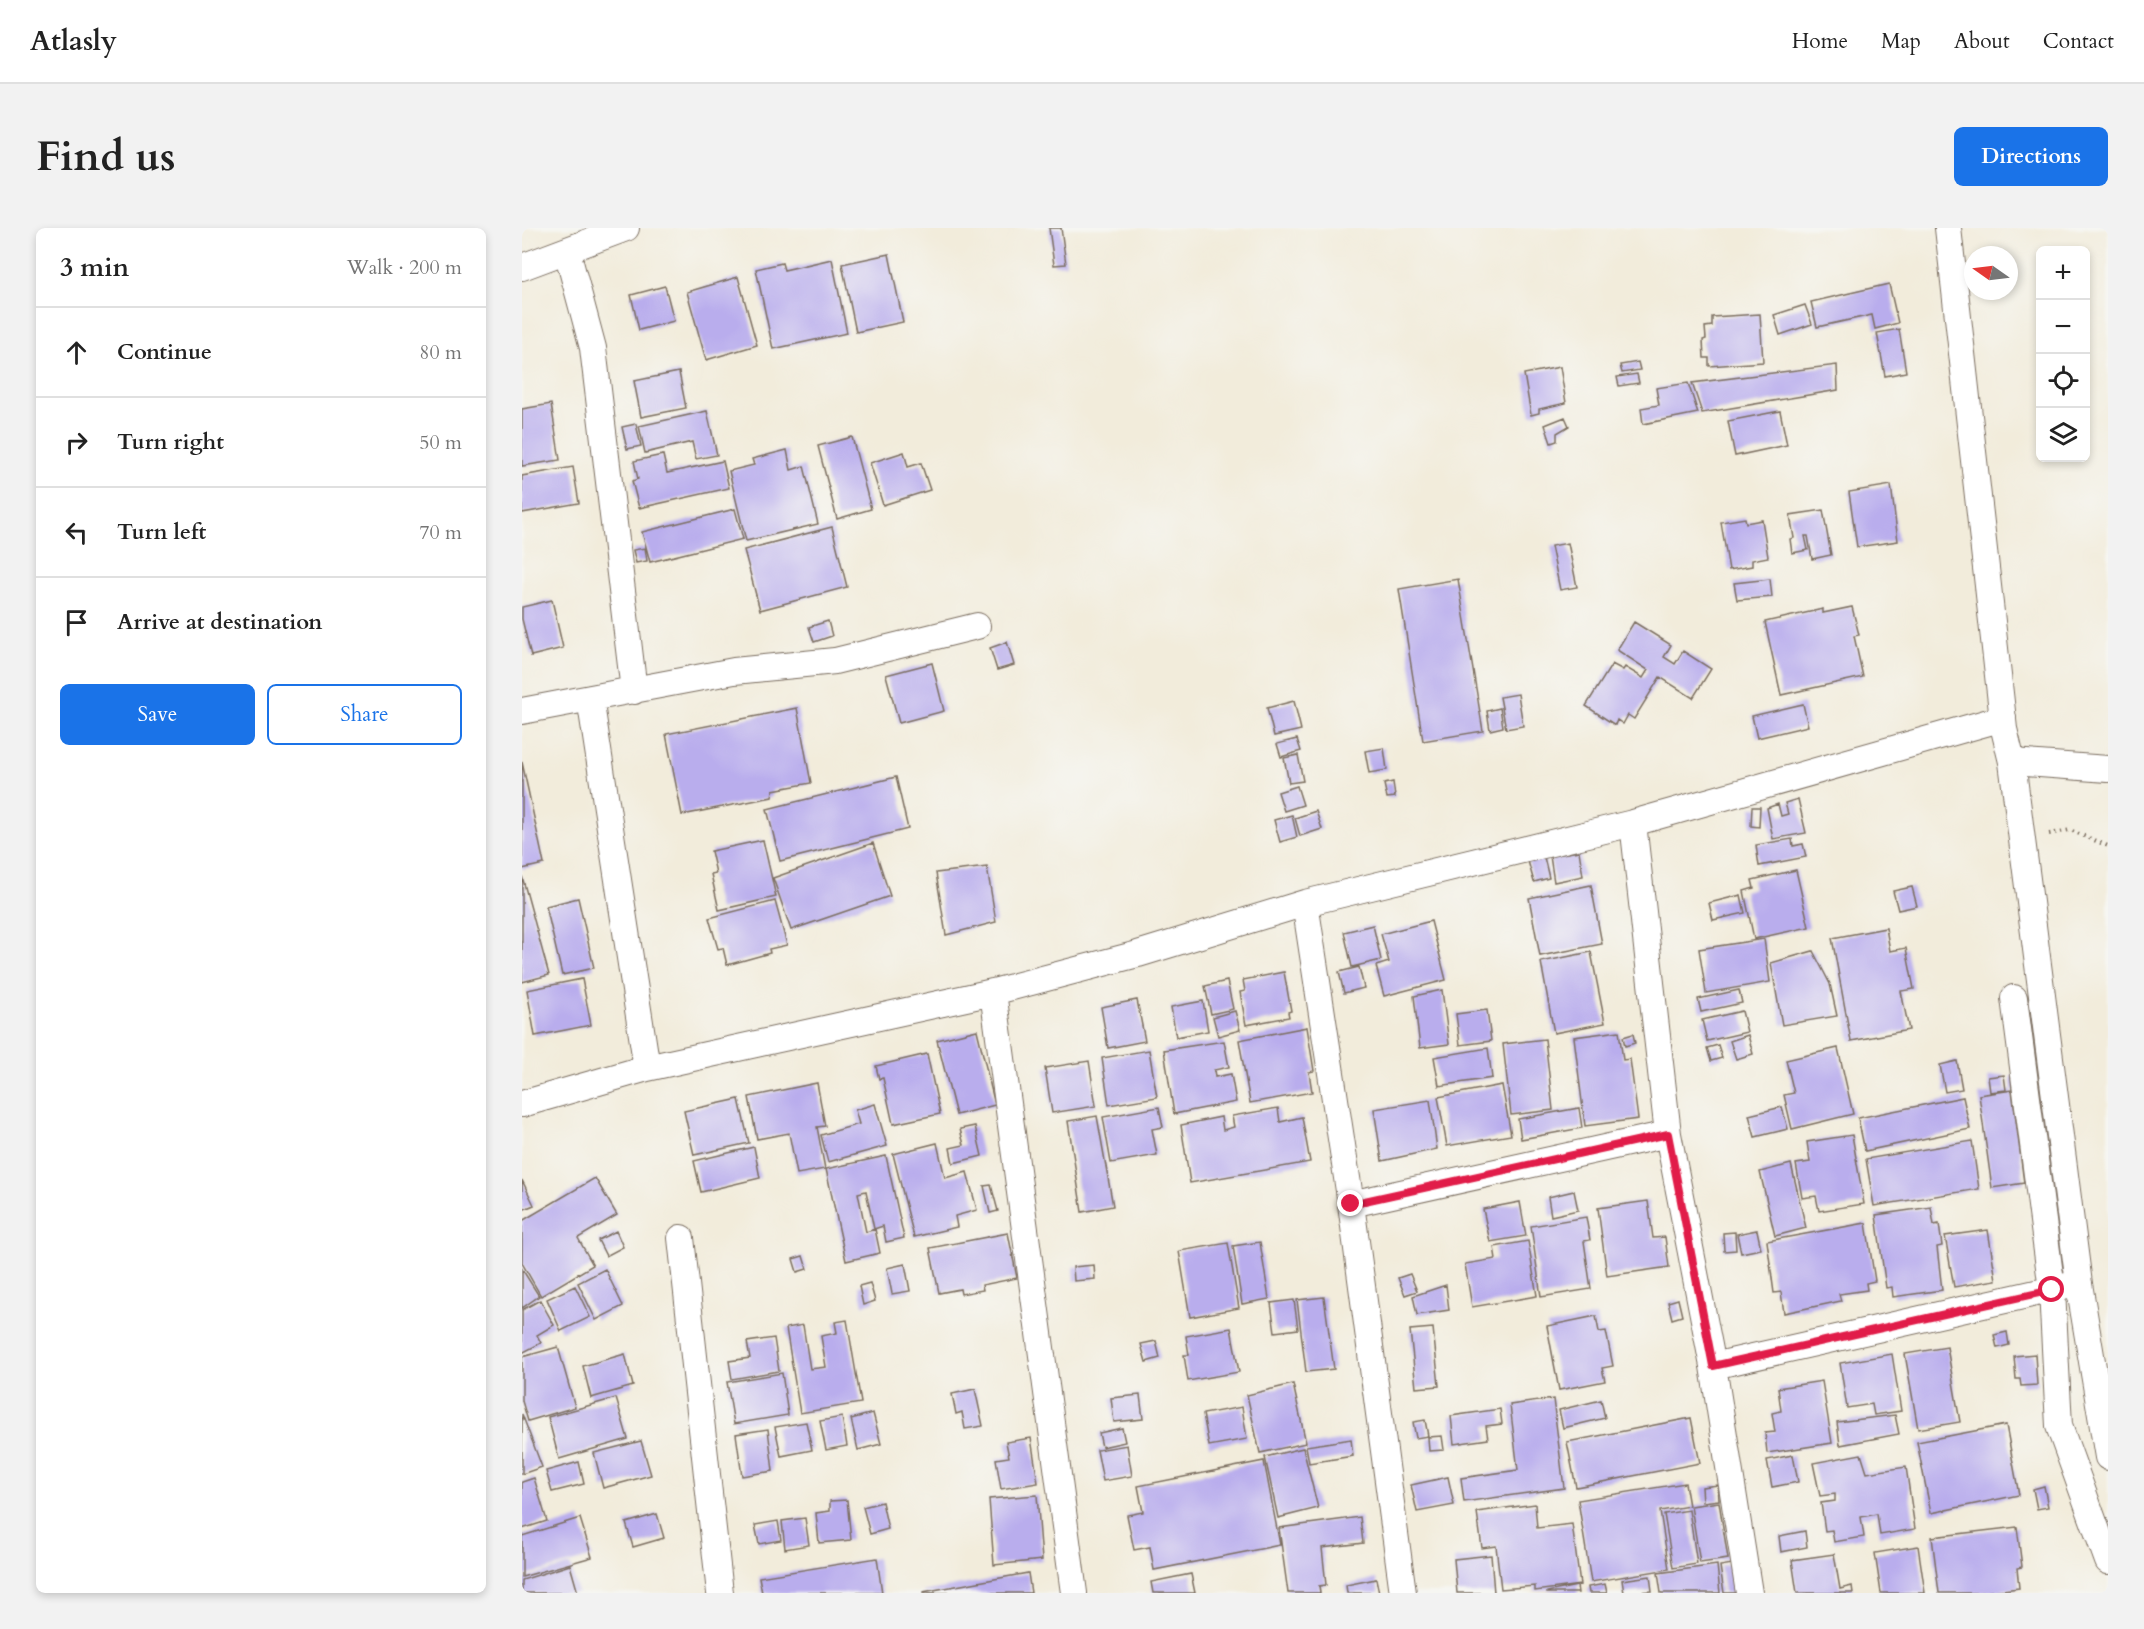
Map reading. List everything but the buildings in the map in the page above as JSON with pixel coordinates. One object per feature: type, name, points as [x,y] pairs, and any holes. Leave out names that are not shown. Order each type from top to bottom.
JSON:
[{"type":"street","points":[[522,267],[626,228]]},
{"type":"street","points":[[1948,228],[2003,718],[2013,762],[2079,1284],[2108,1457]]},
{"type":"street","points":[[567,251],[593,348],[634,692]]},
{"type":"street","points":[[522,711],[634,692],[734,671],[835,661],[977,626]]},
{"type":"street","points":[[590,698],[647,1068]]},
{"type":"street","points":[[522,1104],[647,1068],[993,992],[1138,954],[1305,903],[1633,823],[2003,718]]},
{"type":"street","points":[[2013,762],[2108,769]]},
{"type":"street","points":[[1633,823],[1668,1134],[1713,1366],[1749,1593]]},
{"type":"street","points":[[1305,903],[1351,1204],[1403,1593]]},
{"type":"street","points":[[993,992],[1074,1593]]},
{"type":"street","points":[[2014,998],[2052,1290],[2059,1426],[2108,1561]]},
{"type":"street","points":[[1351,1204],[1668,1134]]},
{"type":"street","points":[[681,1238],[720,1593]]},
{"type":"street","points":[[1713,1366],[2079,1284]]},
{"type":"path","points":[[2021,838],[2070,830],[2108,846]]},
{"type":"route","points":[[1351,1204],[1668,1134],[1713,1366],[2052,1290]]}]
